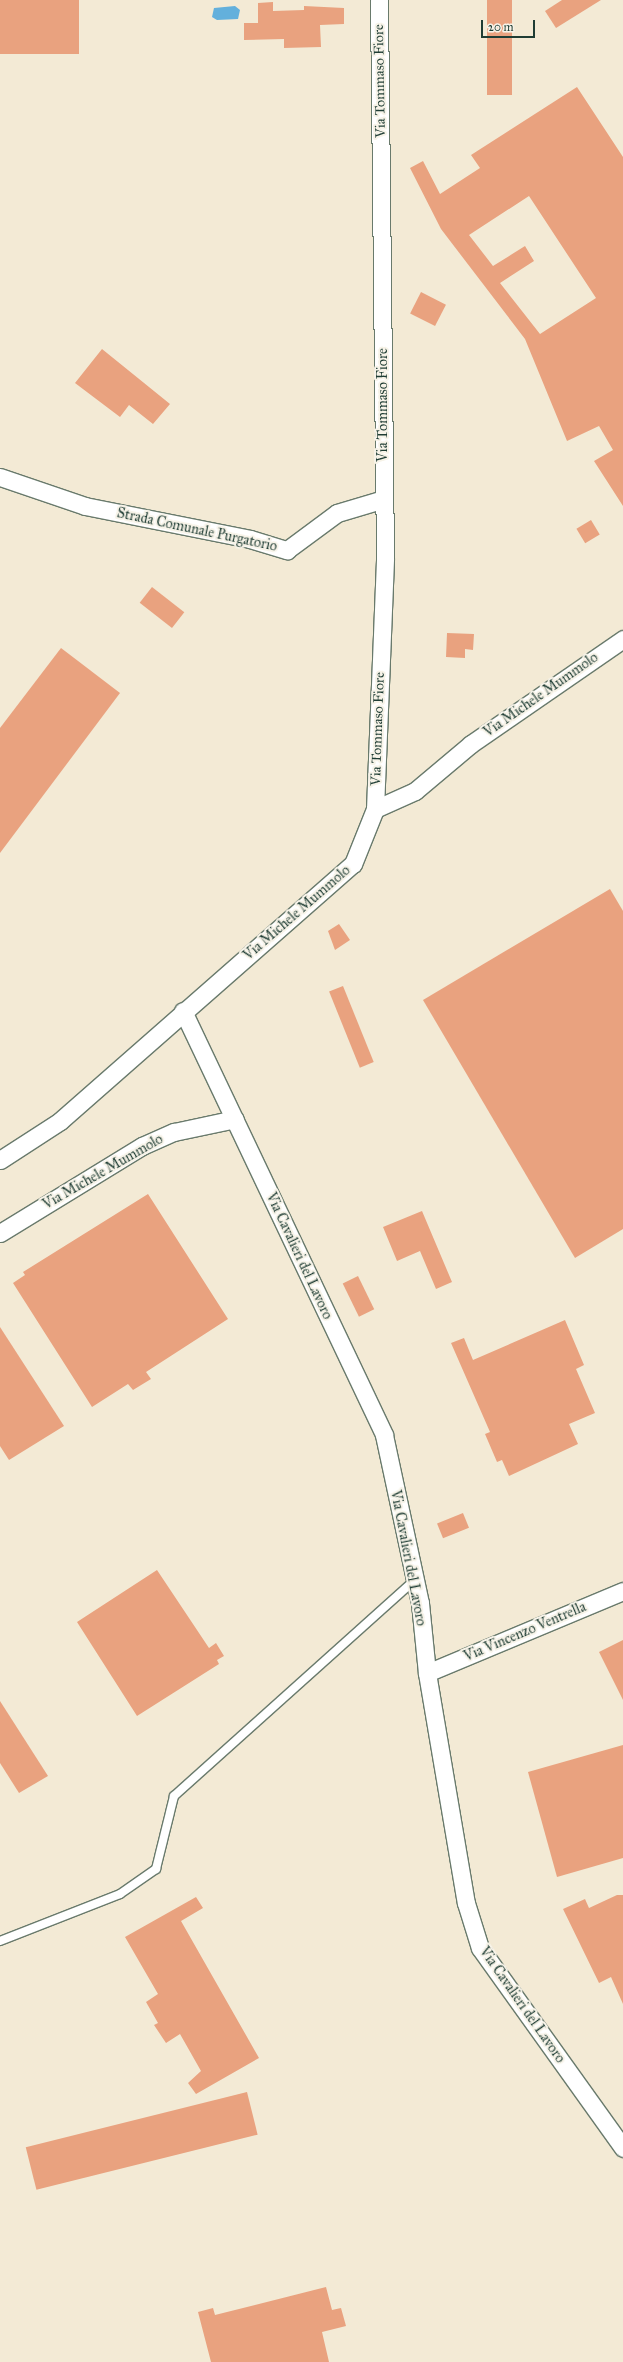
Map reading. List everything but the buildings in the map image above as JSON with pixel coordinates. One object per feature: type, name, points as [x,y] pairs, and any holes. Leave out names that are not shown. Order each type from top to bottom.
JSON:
[{"type":"street","name":"Via Tommaso Fiore","points":[[375,809],[384,499],[381,73],[379,0]]},
{"type":"street","name":"Strada Comunale Purgatorio","points":[[0,478],[85,506],[250,539],[287,550],[336,514],[384,499]]},
{"type":"street","name":"Via Michele Mummolo","points":[[0,1160],[60,1121],[183,1011],[353,864],[375,809],[415,791],[471,744],[623,639]]},
{"type":"street","name":"Via Cavalieri del Lavoro","points":[[183,1011],[384,1434],[415,1580],[426,1673],[466,1903],[480,1948],[623,2148]]},
{"type":"street","name":"Via Michele Mummolo","points":[[0,1233],[142,1146],[174,1132],[235,1119]]},
{"type":"street","name":"Via Vincenzo Ventrella","points":[[426,1673],[623,1591]]},
{"type":"lane","points":[[0,1941],[120,1894],[156,1869],[174,1796],[415,1580]]},
{"type":"water","points":[[235,6],[240,10],[238,19],[217,20],[212,17],[214,8]]}]
